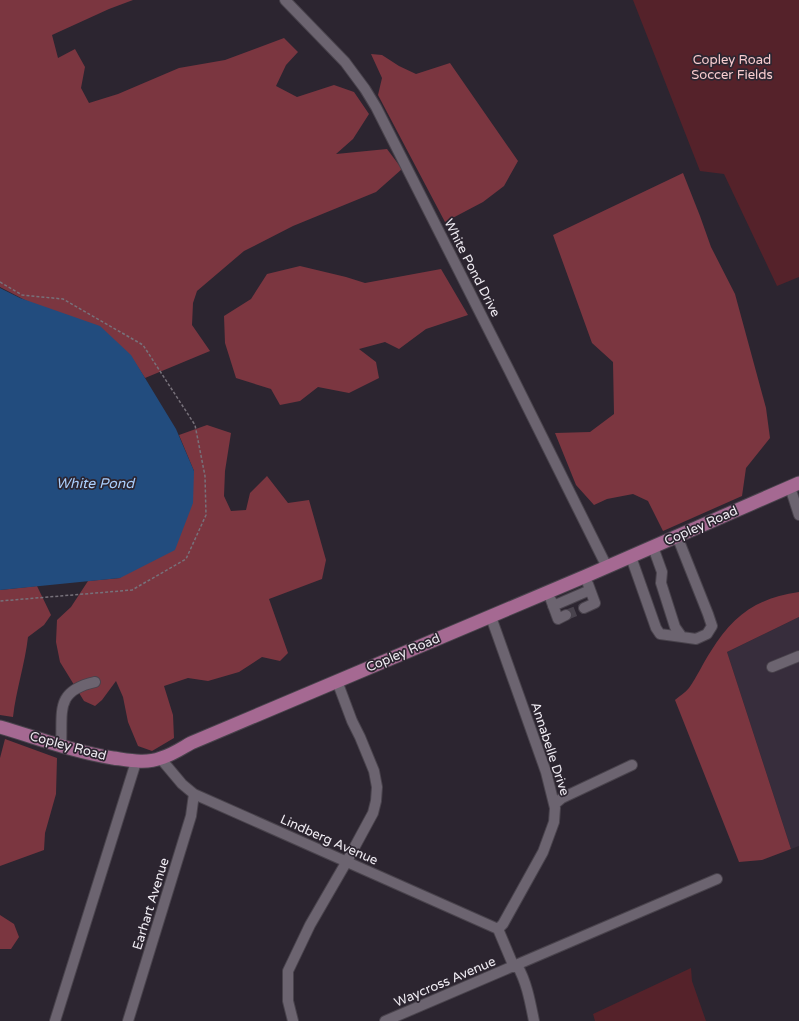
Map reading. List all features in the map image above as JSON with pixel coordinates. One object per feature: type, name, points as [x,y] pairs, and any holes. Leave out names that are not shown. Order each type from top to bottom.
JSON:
[{"type":"main road","name":"Copley Road","points":[[0,727],[98,756],[136,762],[160,759],[192,743],[631,557],[794,485]]},
{"type":"street","name":"White Pond Drive","points":[[285,0],[345,62],[376,107],[607,567]]},
{"type":"street","points":[[794,485],[799,515]]},
{"type":"street","points":[[631,557],[656,628],[660,634],[696,639],[701,637],[707,634],[712,626],[677,536]]},
{"type":"street","points":[[653,547],[662,572],[661,583],[675,627],[682,637]]},
{"type":"street","points":[[584,608],[595,603],[586,576]]},
{"type":"street","points":[[553,606],[590,590]]},
{"type":"street","points":[[548,592],[558,619],[566,615]]},
{"type":"street","name":"Annabelle Drive","points":[[491,616],[546,772],[555,804],[554,822],[543,852],[503,924],[498,929]]},
{"type":"street","points":[[772,667],[799,656]]},
{"type":"street","points":[[293,1021],[288,1001],[288,971],[310,925],[373,813],[376,800],[377,787],[374,771],[336,681]]},
{"type":"street","points":[[61,746],[64,699],[78,686],[95,682]]},
{"type":"street","name":"Lindberg Avenue","points":[[160,759],[182,784],[194,794],[498,929]]},
{"type":"street","points":[[54,1021],[136,762]]},
{"type":"street","points":[[555,804],[562,798],[632,765]]},
{"type":"street","name":"Earhart Avenue","points":[[128,1021],[191,816],[194,794]]},
{"type":"street","name":"Waycross Avenue","points":[[385,1021],[717,879]]},
{"type":"street","points":[[498,929],[515,966],[525,982],[534,1021]]},
{"type":"path","points":[[0,282],[22,295],[63,299],[102,320],[143,345],[194,425],[206,476],[206,514],[186,559],[132,590],[0,601]]},
{"type":"shaded area","points":[[0,0],[133,0],[109,9],[52,35],[58,58],[75,49],[85,67],[81,88],[89,103],[118,94],[179,68],[225,60],[284,38],[298,52],[286,65],[276,86],[297,97],[334,85],[354,92],[369,114],[353,139],[336,154],[387,149],[402,169],[376,192],[293,226],[244,251],[197,291],[193,303],[192,325],[210,351],[145,378],[130,355],[0,287]]},
{"type":"shaded area","points":[[371,54],[382,55],[399,66],[416,74],[450,63],[518,161],[504,186],[483,202],[445,222],[378,95],[382,78]]},
{"type":"shaded area","points":[[683,173],[711,247],[735,294],[766,408],[770,438],[746,468],[742,496],[663,531],[648,501],[633,494],[607,499],[594,505],[576,485],[555,433],[590,432],[614,414],[613,362],[592,343],[553,235]]},
{"type":"shaded area","points":[[300,266],[365,283],[441,269],[468,315],[426,329],[399,349],[385,342],[359,349],[376,362],[379,378],[349,393],[318,387],[300,401],[280,405],[271,389],[236,378],[225,343],[224,316],[251,299],[267,274]]},
{"type":"shaded area","points":[[207,425],[231,433],[225,471],[224,496],[231,511],[246,510],[250,493],[267,476],[288,503],[309,500],[326,560],[322,579],[269,599],[288,653],[280,661],[262,657],[239,672],[208,681],[188,678],[164,686],[173,715],[174,738],[152,751],[138,746],[128,722],[123,697],[116,681],[102,700],[95,706],[84,701],[60,662],[56,642],[57,620],[71,607],[88,581],[120,578],[194,471],[179,435]]},
{"type":"shaded area","points":[[37,586],[51,615],[44,625],[28,637],[13,717],[0,715],[0,590]]},
{"type":"shaded area","points":[[799,592],[799,617],[727,652],[791,849],[762,860],[739,862],[675,700],[689,688],[719,638],[737,618],[758,604],[784,595]]},
{"type":"shaded area","points":[[799,617],[799,846],[791,849],[727,652]]},
{"type":"shaded area","points":[[5,739],[57,758],[56,794],[45,833],[44,850],[0,866],[0,758]]},
{"type":"shaded area","points":[[0,915],[14,924],[19,937],[11,949],[0,949]]},
{"type":"green space","name":"Copley Road Soccer Fields","points":[[633,0],[799,0],[799,277],[777,286],[724,174],[700,171]]},
{"type":"green space","points":[[691,968],[692,981],[706,1021],[595,1021],[593,1014]]},
{"type":"water","name":"White Pond","points":[[0,288],[20,298],[100,326],[131,355],[176,429],[194,471],[193,503],[175,550],[120,578],[0,590]]},
{"type":"tunnel","points":[[566,615],[584,608]]}]
